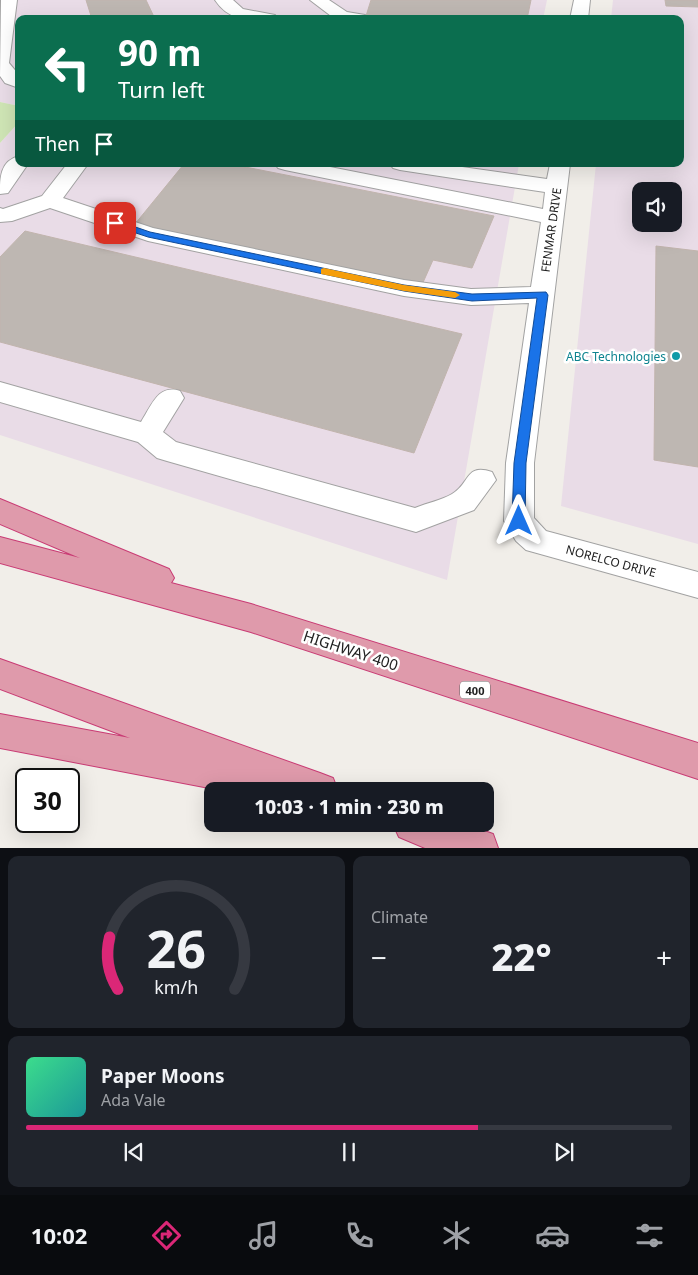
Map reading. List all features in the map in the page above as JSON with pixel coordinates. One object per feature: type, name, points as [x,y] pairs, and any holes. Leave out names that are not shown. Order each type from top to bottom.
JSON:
[{"type":"highway","points":[[0,510],[251,618]]},
{"type":"highway","name":"HIGHWAY 400","points":[[0,550],[251,618],[698,761]]},
{"type":"highway","points":[[0,674],[294,782]]},
{"type":"highway","points":[[0,731],[270,782]]},
{"type":"highway","points":[[434,832],[479,848]]},
{"type":"street","points":[[9,0],[0,64],[15,80]]},
{"type":"street","points":[[223,0],[237,13],[248,15]]},
{"type":"street","points":[[318,0],[340,15]]},
{"type":"street","points":[[580,15],[582,0]]},
{"type":"street","points":[[0,188],[15,167]]},
{"type":"street","points":[[1,217],[50,201],[76,167]]},
{"type":"street","points":[[300,167],[552,218]]},
{"type":"street","points":[[446,167],[558,175]]},
{"type":"street","name":"FENMAR DRIVE","points":[[526,532],[519,521],[520,463],[558,175]]},
{"type":"street","points":[[50,201],[148,234],[404,288],[472,297],[542,295]]},
{"type":"street","points":[[0,392],[147,434],[167,450],[416,520],[464,502],[482,480]]},
{"type":"street","points":[[147,434],[171,398]]},
{"type":"street","name":"NORELCO DRIVE","points":[[526,532],[537,540],[698,586]]},
{"type":"shaded area","points":[[0,0],[547,0],[544,15],[15,15],[15,105],[0,102]]},
{"type":"shaded area","points":[[613,0],[698,0],[698,544],[561,506],[596,167],[684,167],[684,15],[611,15]]},
{"type":"shaded area","points":[[15,126],[15,167],[518,167],[447,580],[0,435],[0,143]]},
{"type":"green space","points":[[0,102],[15,105],[15,126],[0,143]]},
{"type":"building","points":[[86,0],[146,0],[153,15],[91,15]]},
{"type":"building","points":[[371,0],[531,0],[528,15],[366,15]]},
{"type":"building","points":[[665,0],[698,0],[698,7],[666,6]]},
{"type":"building","points":[[182,167],[245,167],[494,216],[472,268],[433,260],[421,287],[135,224]]},
{"type":"building","points":[[25,231],[462,334],[414,453],[0,342],[0,257]]},
{"type":"building","name":"ABC Technologies","points":[[656,246],[698,251],[698,467],[654,460]]},
{"type":"slow traffic","points":[[324,271],[404,288],[455,295]]},
{"type":"place","name":"ABC Technologies","points":[[676,356]]},
{"type":"route","points":[[115,223],[148,234],[404,288],[472,297],[542,295],[520,463],[519,521]]}]
